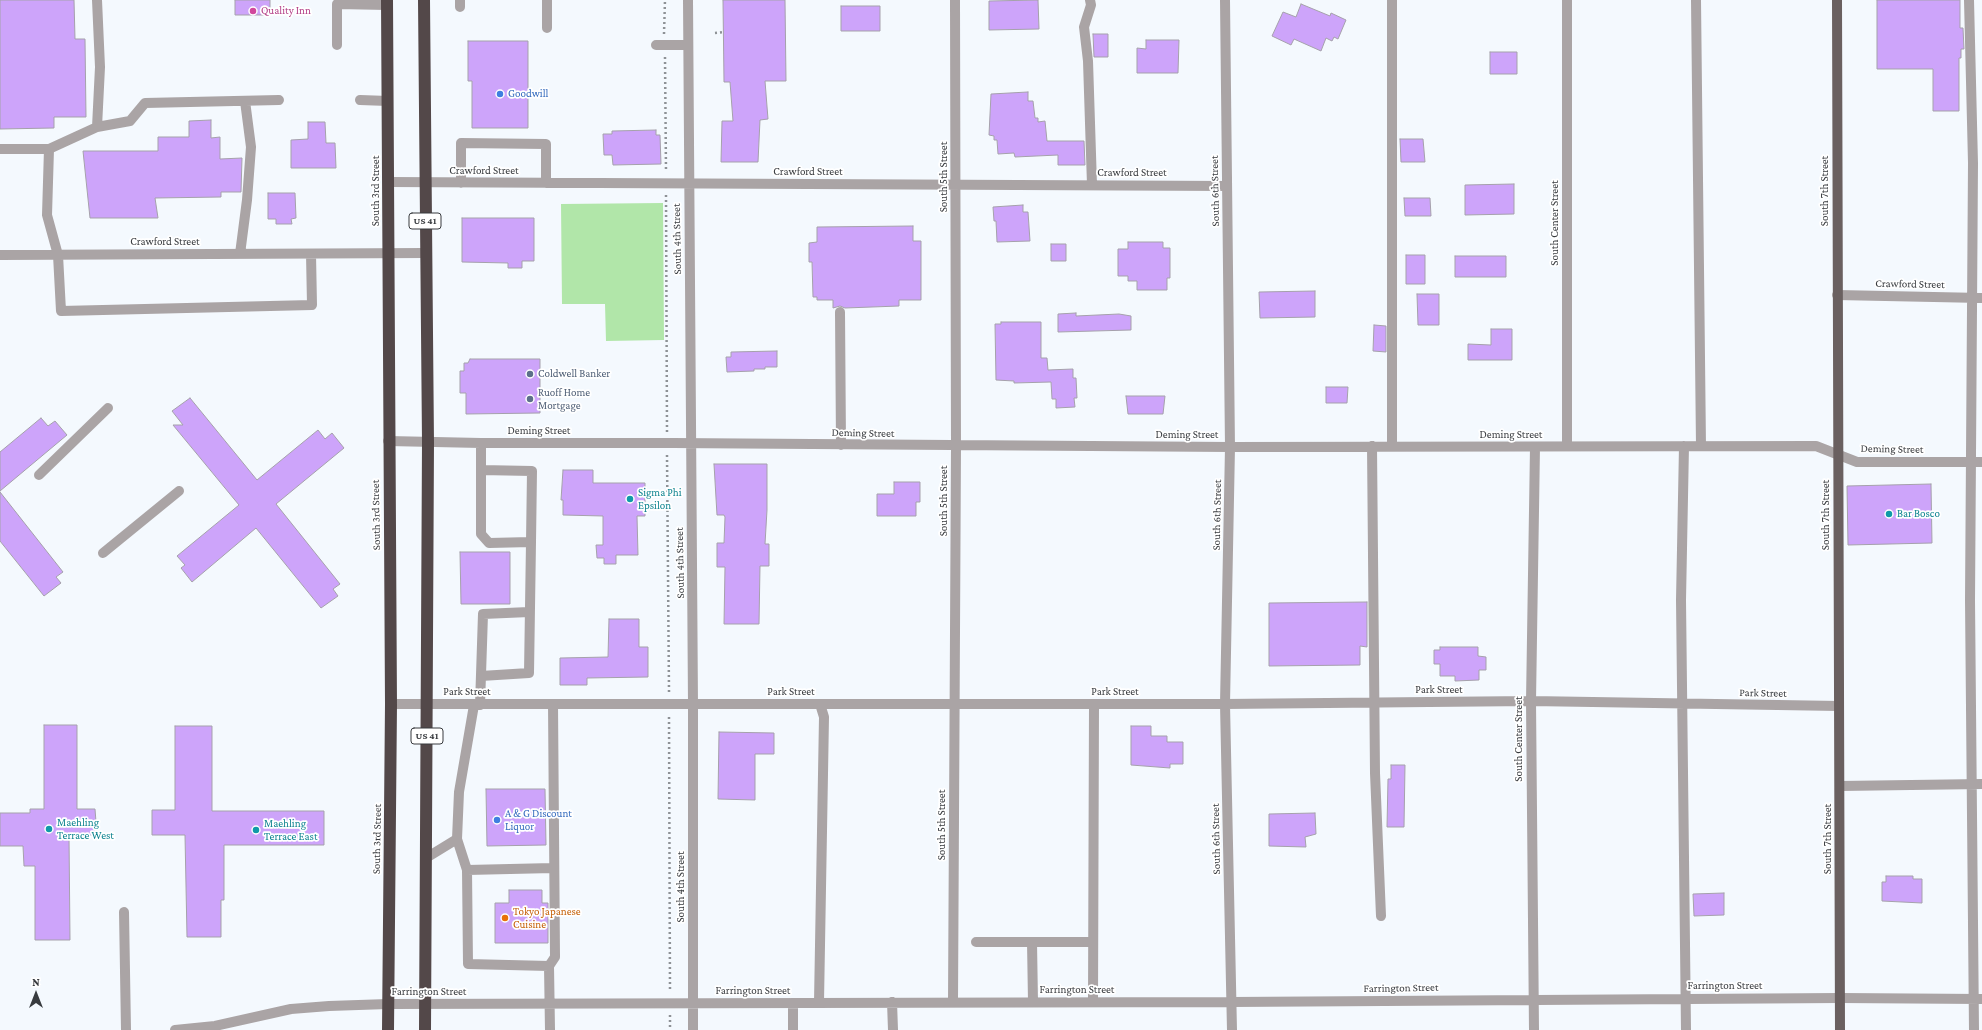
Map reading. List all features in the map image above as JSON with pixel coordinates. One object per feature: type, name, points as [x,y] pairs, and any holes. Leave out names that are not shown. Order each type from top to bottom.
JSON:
[{"type":"highway","name":"US 41","points":[[424,0],[426,183],[425,253],[428,442],[428,704],[425,1030]]},
{"type":"highway","name":"South 3rd Street","points":[[387,2],[389,182],[388,441],[391,704],[388,1030]]},
{"type":"main road","name":"South 7th Street","points":[[1837,0],[1840,1030]]},
{"type":"street","points":[[97,0],[100,67],[97,127]]},
{"type":"street","points":[[547,0],[547,28]]},
{"type":"street","name":"South 4th Street","points":[[688,0],[688,184],[693,704],[693,1030]]},
{"type":"street","name":"South 5th Street","points":[[953,1002],[956,446],[955,0]]},
{"type":"street","points":[[1090,0],[1091,5],[1084,26],[1089,76],[1092,185]]},
{"type":"street","name":"South 6th Street","points":[[1225,0],[1230,447],[1225,704],[1232,1030]]},
{"type":"street","points":[[1392,0],[1392,446]]},
{"type":"street","name":"South Center Street","points":[[1567,0],[1567,446]]},
{"type":"street","points":[[1696,0],[1701,446]]},
{"type":"street","points":[[1970,0],[1973,163],[1970,462],[1977,784],[1978,999],[1974,1030]]},
{"type":"street","points":[[337,45],[337,4],[387,2]]},
{"type":"street","points":[[660,45],[688,45]]},
{"type":"street","points":[[0,149],[49,149],[97,127],[130,121],[145,103],[279,100]]},
{"type":"street","points":[[360,100],[388,101]]},
{"type":"street","points":[[240,254],[247,200],[250,147],[244,101]]},
{"type":"street","points":[[461,183],[461,143],[469,143],[546,144],[546,183]]},
{"type":"street","points":[[49,149],[47,215],[58,255],[61,310],[312,306],[311,254]]},
{"type":"street","name":"Crawford Street","points":[[389,182],[1227,186]]},
{"type":"street","name":"Crawford Street","points":[[0,255],[425,253]]},
{"type":"street","name":"Crawford Street","points":[[1837,295],[1982,298]]},
{"type":"street","points":[[840,312],[840,444]]},
{"type":"street","points":[[40,475],[108,408]]},
{"type":"street","name":"Deming Street","points":[[388,441],[481,444],[691,443],[1230,447],[1816,446],[1857,462],[1982,462]]},
{"type":"street","points":[[481,444],[481,534],[489,542],[531,542]]},
{"type":"street","points":[[1372,446],[1375,773],[1381,916]]},
{"type":"street","points":[[1684,446],[1681,600],[1686,1030]]},
{"type":"street","name":"South Center Street","points":[[1534,1030],[1531,701],[1535,447]]},
{"type":"street","points":[[481,470],[532,471],[529,673],[481,676]]},
{"type":"street","points":[[103,553],[179,491]]},
{"type":"street","points":[[530,612],[483,614],[481,676],[477,705],[459,792],[458,839],[467,870],[468,964],[549,966]]},
{"type":"street","name":"Park Street","points":[[391,704],[1225,704],[1531,701],[1839,706]]},
{"type":"street","points":[[550,1030],[549,966],[554,957],[554,704]]},
{"type":"street","points":[[819,1002],[824,717],[820,704]]},
{"type":"street","points":[[1093,1002],[1094,704]]},
{"type":"street","points":[[1840,786],[1977,784]]},
{"type":"street","points":[[426,858],[458,839]]},
{"type":"street","points":[[467,870],[554,868]]},
{"type":"street","points":[[124,912],[126,1030]]},
{"type":"street","points":[[976,942],[1093,942]]},
{"type":"street","points":[[1032,942],[1032,1002]]},
{"type":"street","name":"Farrington Street","points":[[175,1030],[215,1026],[291,1009],[388,1004],[1232,1002],[1686,998],[1978,999]]},
{"type":"street","points":[[892,1002],[893,1030]]},
{"type":"street","points":[[793,1003],[793,1030]]},
{"type":"path","points":[[665,0],[660,45],[667,184],[670,1030]]},
{"type":"path","points":[[715,33],[724,32]]},
{"type":"green space","points":[[663,203],[664,340],[606,341],[605,304],[562,304],[561,204]]},
{"type":"building","points":[[0,0],[74,0],[75,39],[85,39],[86,117],[54,117],[54,128],[0,129]]},
{"type":"building","name":"Quality Inn","points":[[235,0],[270,0],[270,15],[235,15]]},
{"type":"building","points":[[723,0],[785,0],[786,81],[765,81],[768,119],[760,120],[758,162],[721,162],[722,121],[733,121],[730,82],[724,82]]},
{"type":"building","points":[[1038,0],[1039,29],[989,30],[989,1]]},
{"type":"building","points":[[1877,0],[1960,0],[1960,28],[1963,28],[1964,49],[1961,49],[1961,58],[1959,58],[1959,111],[1933,111],[1933,69],[1877,69]]},
{"type":"building","points":[[1301,4],[1330,16],[1331,13],[1346,20],[1338,39],[1334,37],[1332,41],[1326,38],[1321,51],[1294,39],[1291,45],[1272,36],[1283,12],[1296,17]]},
{"type":"building","points":[[841,6],[880,6],[880,31],[841,31]]},
{"type":"building","points":[[1093,34],[1108,34],[1108,57],[1094,57]]},
{"type":"building","points":[[1146,40],[1179,40],[1178,73],[1137,73],[1137,48],[1146,49]]},
{"type":"building","name":"Goodwill","points":[[468,41],[528,41],[528,128],[472,128],[472,81],[468,81]]},
{"type":"building","points":[[1490,52],[1517,52],[1517,74],[1490,74]]},
{"type":"building","points":[[1028,92],[1028,101],[1033,101],[1035,118],[1038,118],[1038,122],[1045,121],[1047,141],[1084,141],[1085,165],[1058,165],[1058,155],[1015,157],[1014,153],[998,154],[997,140],[994,140],[994,136],[989,135],[991,94]]},
{"type":"building","points":[[211,120],[211,138],[220,137],[220,159],[242,158],[241,192],[221,192],[221,197],[155,198],[158,218],[90,218],[83,151],[158,151],[158,137],[189,137],[189,121]]},
{"type":"building","points":[[308,122],[325,122],[326,143],[335,143],[336,168],[291,168],[291,140],[308,139]]},
{"type":"building","points":[[656,130],[656,135],[660,135],[661,164],[613,165],[612,155],[604,155],[603,134],[612,134],[612,131]]},
{"type":"building","points":[[1400,139],[1423,139],[1425,162],[1401,162]]},
{"type":"building","points":[[1514,184],[1514,214],[1465,215],[1465,185]]},
{"type":"building","points":[[268,193],[295,193],[296,218],[291,219],[292,224],[276,224],[276,219],[268,219]]},
{"type":"building","points":[[1404,198],[1430,198],[1431,216],[1405,216]]},
{"type":"building","points":[[1023,205],[1023,212],[1028,212],[1030,241],[997,242],[996,221],[994,221],[993,207]]},
{"type":"building","points":[[462,218],[534,218],[534,261],[522,261],[522,268],[508,268],[508,263],[462,262]]},
{"type":"building","points":[[913,226],[913,241],[921,241],[921,300],[899,300],[899,306],[845,308],[840,306],[833,308],[833,300],[817,300],[817,297],[813,297],[812,262],[809,262],[809,243],[817,242],[817,227]]},
{"type":"building","points":[[1128,242],[1163,242],[1163,248],[1170,248],[1170,278],[1167,278],[1167,290],[1137,290],[1137,281],[1128,281],[1128,276],[1118,276],[1118,249],[1128,249]]},
{"type":"building","points":[[1051,244],[1066,244],[1066,261],[1051,261]]},
{"type":"building","points":[[1406,255],[1425,255],[1425,284],[1406,284]]},
{"type":"building","points":[[1455,256],[1506,256],[1506,277],[1455,277]]},
{"type":"building","points":[[1315,291],[1315,317],[1260,318],[1259,292]]},
{"type":"building","points":[[1417,294],[1439,294],[1439,325],[1418,325]]},
{"type":"building","points":[[1076,313],[1076,316],[1119,314],[1131,316],[1131,330],[1058,332],[1058,314]]},
{"type":"building","points":[[1001,322],[1041,322],[1041,358],[1047,358],[1048,370],[1073,369],[1073,378],[1076,378],[1077,398],[1074,398],[1075,407],[1056,408],[1056,399],[1052,399],[1051,382],[1014,383],[1014,381],[996,380],[995,324],[1001,324]]},
{"type":"building","points":[[1374,325],[1386,326],[1386,352],[1373,351]]},
{"type":"building","points":[[1491,329],[1512,329],[1512,360],[1468,360],[1468,344],[1491,345]]},
{"type":"building","points":[[777,351],[777,367],[765,367],[765,369],[754,369],[754,371],[727,372],[726,357],[731,357],[731,352]]},
{"type":"building","points":[[470,359],[540,359],[540,413],[466,414],[466,393],[460,393],[460,371],[464,371],[464,363],[468,363]]},
{"type":"building","points":[[1326,387],[1348,387],[1347,403],[1326,403]]},
{"type":"building","points":[[1126,396],[1165,396],[1163,414],[1128,414]]},
{"type":"building","points":[[190,398],[257,480],[318,430],[325,439],[332,433],[344,448],[276,504],[340,584],[333,589],[338,596],[321,608],[256,528],[192,582],[181,568],[185,565],[177,556],[239,505],[173,425],[183,425],[172,411]]},
{"type":"building","points":[[41,418],[48,426],[55,421],[67,435],[0,491],[0,452]]},
{"type":"building","points":[[714,464],[767,464],[765,544],[769,544],[769,566],[760,566],[759,624],[724,624],[725,567],[717,567],[717,543],[724,543],[725,517],[724,515],[717,515]]},
{"type":"building","points":[[563,470],[593,470],[593,483],[645,483],[645,516],[637,516],[638,555],[616,555],[616,564],[604,564],[604,558],[597,558],[596,545],[603,545],[603,516],[563,515],[563,500],[561,500]]},
{"type":"building","points":[[894,482],[920,482],[920,502],[916,502],[916,516],[877,516],[877,494],[894,494]]},
{"type":"building","name":"Bar Bosco","points":[[1931,484],[1932,543],[1848,545],[1847,486]]},
{"type":"building","points":[[0,492],[63,572],[56,577],[61,583],[44,596],[0,541]]},
{"type":"building","points":[[460,552],[510,552],[510,604],[461,604]]},
{"type":"building","points":[[1367,602],[1367,647],[1360,646],[1360,665],[1269,666],[1269,603]]},
{"type":"building","points":[[609,619],[639,619],[639,647],[648,647],[648,677],[587,678],[587,685],[560,685],[560,658],[608,657]]},
{"type":"building","points":[[1440,647],[1478,647],[1478,656],[1486,657],[1486,670],[1479,670],[1479,680],[1455,681],[1455,676],[1440,676],[1440,664],[1434,664],[1434,650],[1440,650]]},
{"type":"building","name":"Maehling Terrace West","points":[[44,725],[77,725],[77,809],[95,809],[97,835],[69,836],[70,940],[35,940],[35,866],[24,866],[23,846],[0,846],[0,813],[30,813],[30,809],[44,809]]},
{"type":"building","name":"Maehling Terrace East","points":[[175,726],[212,726],[212,811],[324,811],[324,845],[224,845],[224,900],[221,900],[221,937],[187,937],[185,835],[152,835],[152,810],[175,810]]},
{"type":"building","points":[[1131,726],[1151,726],[1151,736],[1167,736],[1167,742],[1183,742],[1183,764],[1170,764],[1170,768],[1131,765]]},
{"type":"building","points":[[719,732],[774,733],[774,754],[755,754],[755,800],[718,799]]},
{"type":"building","points":[[1391,765],[1405,765],[1404,827],[1387,827],[1388,779],[1391,779]]},
{"type":"building","points":[[486,789],[545,789],[546,845],[487,846]]},
{"type":"building","points":[[1315,813],[1316,834],[1305,837],[1306,847],[1269,846],[1269,814]]},
{"type":"building","points":[[1886,876],[1913,876],[1913,879],[1922,879],[1922,903],[1882,901],[1882,882],[1886,882]]},
{"type":"building","points":[[509,890],[542,890],[542,903],[548,903],[548,943],[495,943],[495,903],[509,903]]},
{"type":"building","points":[[1724,893],[1724,915],[1694,916],[1693,894]]},
{"type":"place","name":"Quality Inn","points":[[253,11]]},
{"type":"place","name":"Goodwill","points":[[500,94]]},
{"type":"place","name":"Coldwell Banker","points":[[530,374]]},
{"type":"place","name":"Ruoff Home Mortgage","points":[[530,399]]},
{"type":"place","name":"Sigma Phi Epsilon","points":[[630,499]]},
{"type":"place","name":"Bar Bosco","points":[[1889,514]]},
{"type":"place","name":"A & G Discount Liquor","points":[[497,820]]},
{"type":"place","name":"Maehling Terrace West","points":[[49,829]]},
{"type":"place","name":"Maehling Terrace East","points":[[256,830]]},
{"type":"place","name":"Tokyo Japanese Cuisine","points":[[505,918]]}]
